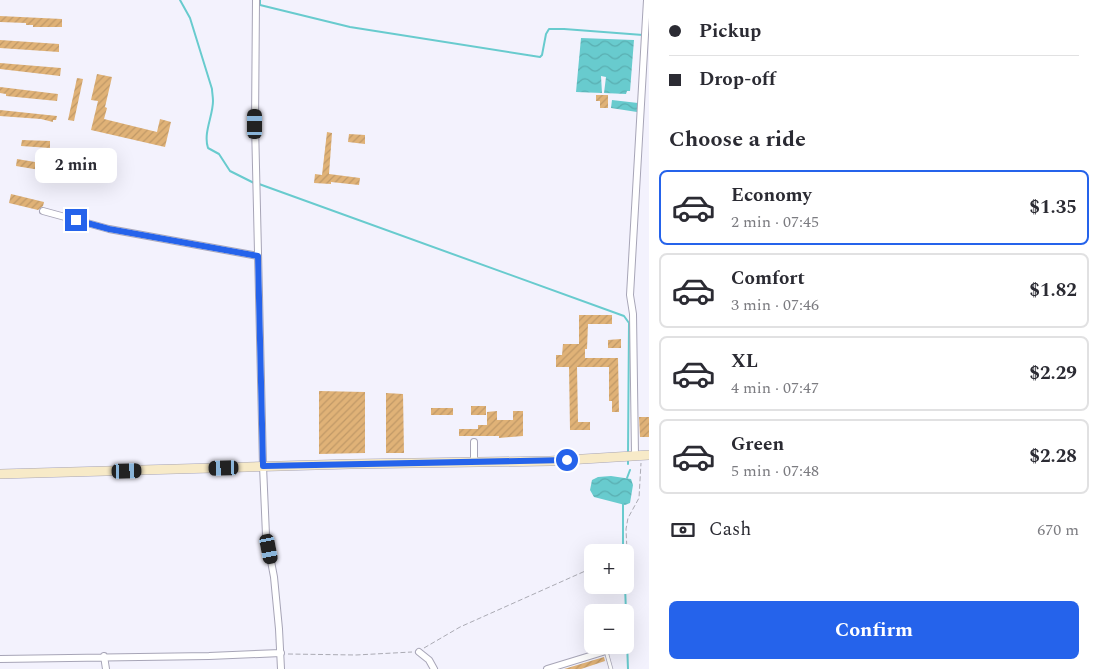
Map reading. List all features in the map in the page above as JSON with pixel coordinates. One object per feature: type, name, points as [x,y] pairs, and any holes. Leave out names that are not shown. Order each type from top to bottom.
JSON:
[{"type":"street","points":[[256,0],[255,124],[263,466],[266,535],[274,576],[281,669]]},
{"type":"street","points":[[0,474],[263,466],[550,461],[642,455],[633,314],[630,295],[647,0]]},
{"type":"street","points":[[43,211],[109,229],[258,256]]},
{"type":"street","points":[[474,442],[474,463]]},
{"type":"street","points":[[419,652],[429,660],[434,669]]},
{"type":"street","points":[[0,659],[281,653]]},
{"type":"street","points":[[547,669],[566,666],[598,654]]},
{"type":"street","points":[[104,656],[106,669]]},
{"type":"lane","points":[[607,654],[611,669]]},
{"type":"path","points":[[627,544],[628,518],[638,498],[642,455]]},
{"type":"path","points":[[281,653],[347,655],[419,652],[460,627],[584,572]]},
{"type":"water","points":[[581,38],[634,40],[630,91],[627,91],[626,94],[604,93],[606,77],[601,76],[602,93],[576,92]]},
{"type":"water","points":[[612,100],[638,103],[637,112],[611,108]]},
{"type":"water","points":[[611,476],[631,479],[633,485],[630,503],[625,505],[594,497],[590,490],[592,480],[598,477]]},
{"type":"building","points":[[0,16],[62,19],[62,27],[33,27],[33,25],[26,25],[26,23],[0,22]]},
{"type":"building","points":[[0,40],[59,44],[59,52],[0,48]]},
{"type":"building","points":[[0,63],[61,68],[60,76],[0,69]]},
{"type":"building","points":[[97,74],[112,77],[104,119],[157,132],[160,119],[171,122],[165,147],[91,130],[98,101],[91,100]]},
{"type":"building","points":[[77,78],[83,79],[74,121],[68,120]]},
{"type":"building","points":[[0,87],[58,94],[57,101],[6,96],[6,94],[0,93]]},
{"type":"building","points":[[596,95],[608,95],[608,108],[600,108],[600,101],[596,101]]},
{"type":"building","points":[[0,110],[57,116],[53,122],[41,119],[0,116]]},
{"type":"building","points":[[327,132],[332,133],[329,174],[360,178],[359,185],[331,182],[331,184],[314,183],[315,174],[322,175]]},
{"type":"building","points":[[349,134],[365,135],[365,144],[348,142]]},
{"type":"building","points":[[22,140],[50,141],[50,148],[21,146]]},
{"type":"building","points":[[17,159],[47,164],[46,171],[16,166]]},
{"type":"building","points":[[11,194],[44,202],[43,206],[38,210],[9,203]]},
{"type":"building","points":[[579,315],[612,315],[612,324],[588,324],[585,358],[618,358],[619,412],[612,412],[612,401],[609,401],[609,367],[577,367],[578,422],[590,422],[590,430],[570,430],[569,367],[556,367],[556,355],[562,355],[563,344],[579,344]]},
{"type":"building","points":[[621,339],[621,348],[608,348],[608,340]]},
{"type":"building","points":[[319,391],[365,392],[365,453],[319,454]]},
{"type":"building","points":[[386,393],[403,394],[404,453],[386,453]]},
{"type":"building","points":[[471,406],[486,406],[486,415],[471,415]]},
{"type":"building","points":[[431,408],[453,408],[453,415],[431,415]]},
{"type":"building","points":[[497,411],[497,420],[513,420],[513,411],[523,411],[523,436],[499,438],[499,436],[459,436],[459,429],[478,429],[478,425],[487,425],[487,412]]},
{"type":"building","points":[[639,417],[649,417],[649,437],[640,437]]},
{"type":"building","points":[[604,657],[605,661],[581,669],[564,669]]},
{"type":"waterway","points":[[180,0],[190,18],[212,89],[213,107],[207,130],[208,148],[219,154],[230,171],[254,183]]},
{"type":"waterway","points":[[260,0],[260,5],[350,27],[540,57],[549,29],[643,35]]},
{"type":"waterway","points":[[259,184],[624,316],[629,323],[628,454]]},
{"type":"waterway","points":[[628,459],[628,464]]},
{"type":"waterway","points":[[627,478],[630,470]]},
{"type":"waterway","points":[[623,504],[623,544]]},
{"type":"waterway","points":[[625,594],[628,669]]},
{"type":"route","points":[[76,220],[109,229],[258,256],[263,466],[448,464],[567,460]]}]
